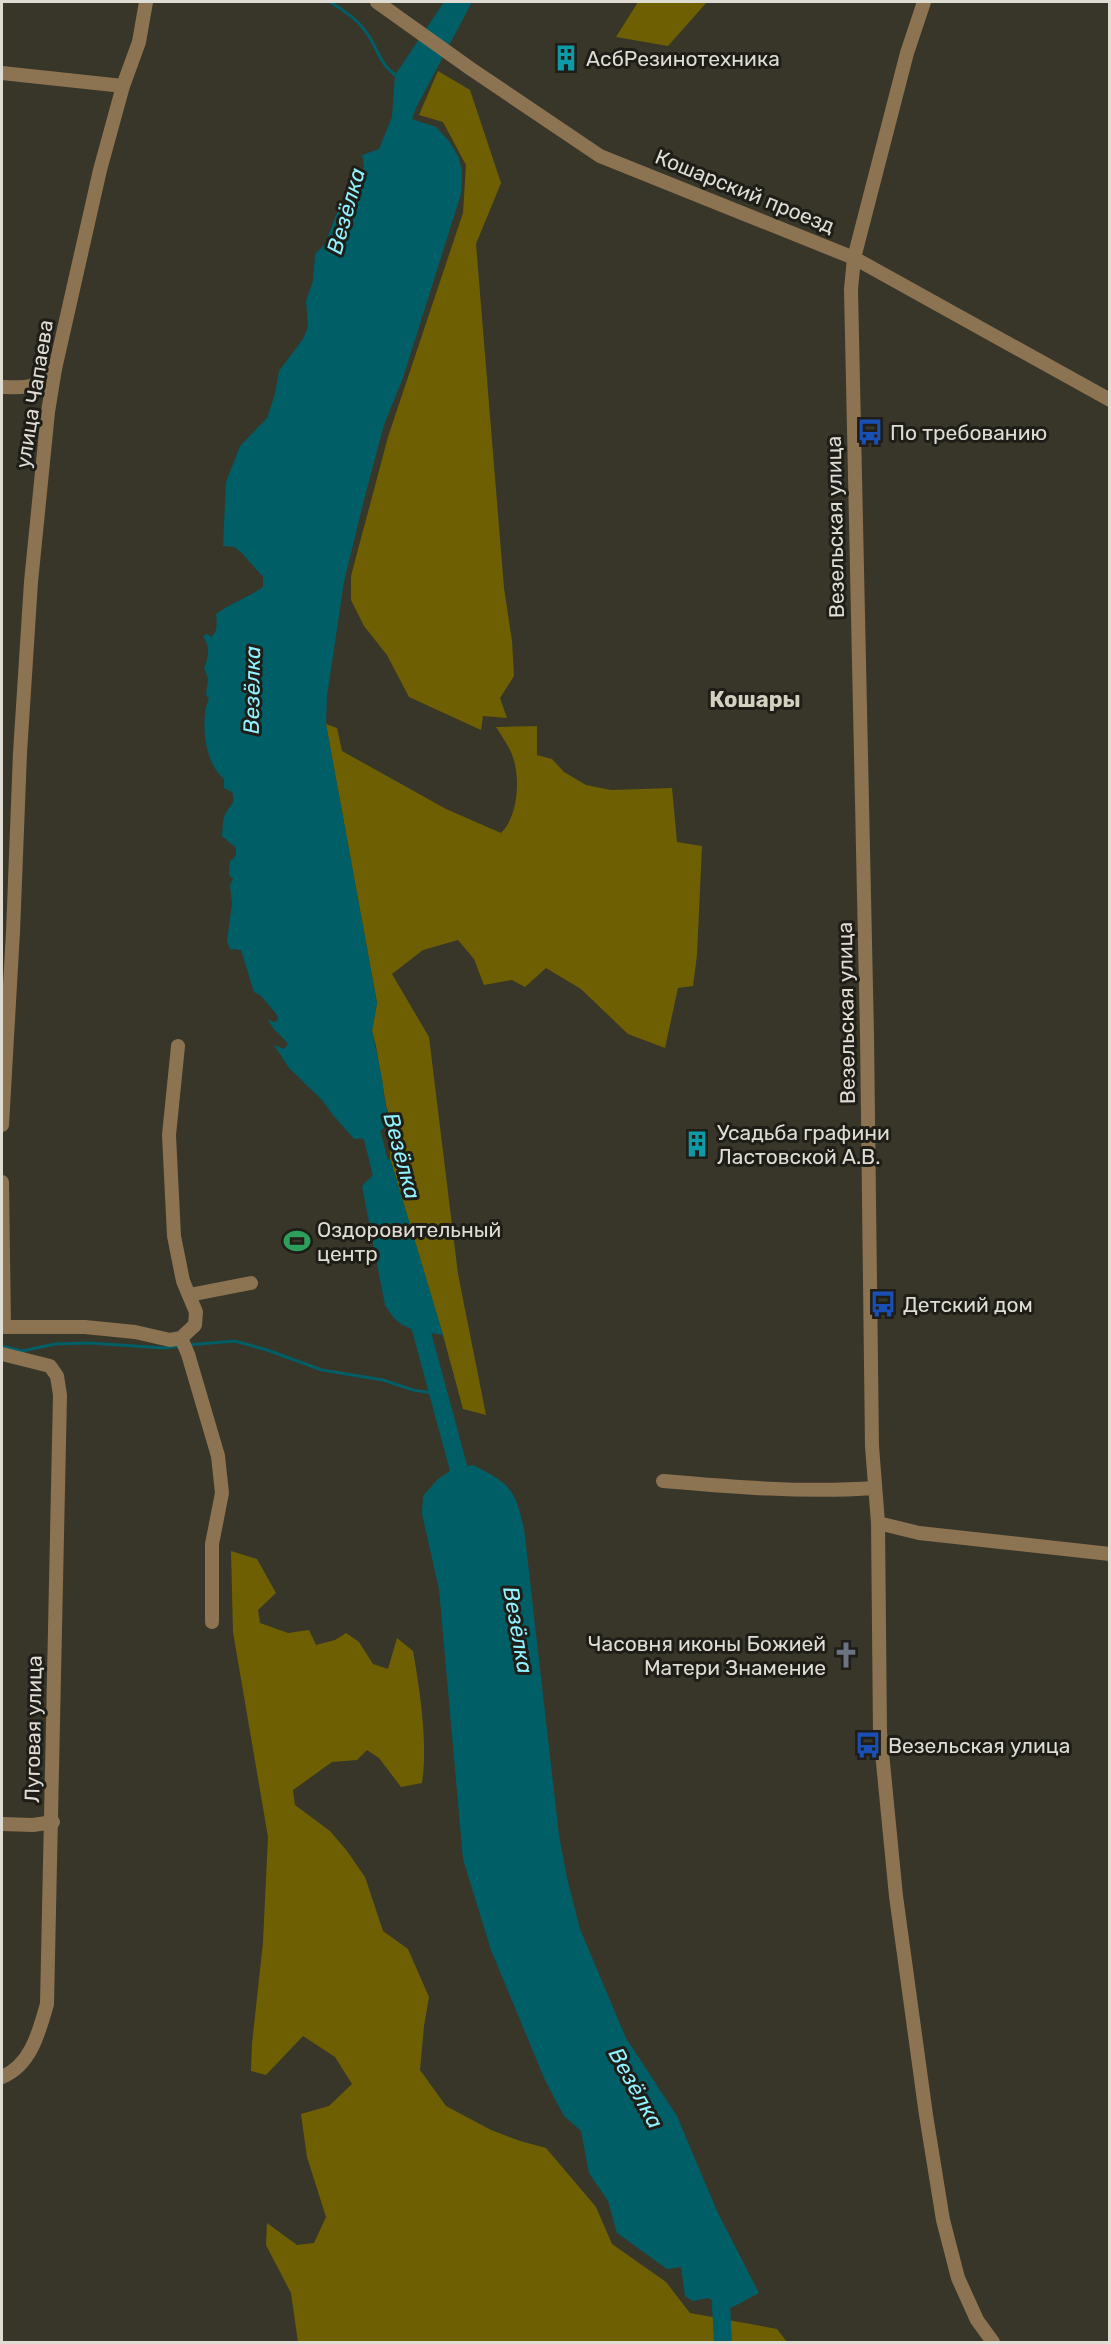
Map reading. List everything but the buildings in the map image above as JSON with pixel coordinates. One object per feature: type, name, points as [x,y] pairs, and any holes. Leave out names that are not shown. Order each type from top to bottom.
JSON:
[{"type":"street","name":"улица Чапаева","points":[[2,1125],[20,753],[31,582],[48,412],[55,369],[100,170],[123,86],[139,42],[146,2]]},
{"type":"street","name":"Кошарский проезд","points":[[376,2],[600,156],[854,258],[1110,400]]},
{"type":"street","name":"Везельская улица","points":[[924,2],[907,53],[854,258],[851,301],[867,1035],[872,1446],[878,1523],[880,1732],[896,1896],[924,2104],[943,2220],[958,2278],[977,2320],[993,2343]]},
{"type":"street","points":[[2,73],[123,86]]},
{"type":"street","points":[[2,387],[28,388],[42,383],[55,369]]},
{"type":"street","points":[[28,388],[40,398],[48,412]]},
{"type":"street","points":[[2,1182],[3,1329],[85,1327],[135,1332],[170,1340],[181,1338],[195,1324],[196,1312],[183,1281],[174,1236],[169,1136],[178,1046]]},
{"type":"street","points":[[189,1295],[251,1283]]},
{"type":"street","points":[[181,1338],[188,1354],[218,1456],[222,1493],[212,1544],[212,1622]]},
{"type":"street","name":"Луговая улица","points":[[2,1354],[50,1366],[57,1376],[60,1395],[53,1822],[47,2004],[39,2036],[21,2066],[2,2077]]},
{"type":"street","points":[[663,1480],[743,1488],[837,1491],[875,1488]]},
{"type":"street","points":[[878,1523],[920,1533],[1110,1554]]},
{"type":"street","points":[[2,1824],[33,1825],[53,1822]]},
{"type":"shaded area","points":[[638,2],[707,2],[668,46],[616,37]]},
{"type":"shaded area","points":[[438,71],[470,90],[501,183],[476,244],[504,588],[512,641],[514,676],[500,698],[507,718],[483,716],[481,730],[409,697],[387,655],[364,626],[351,600],[351,576],[388,437],[463,213],[466,165],[443,122],[419,115]]},
{"type":"shaded area","points":[[326,724],[337,728],[342,751],[446,809],[501,833],[512,816],[517,783],[511,752],[496,727],[537,726],[537,755],[552,759],[564,772],[586,785],[611,790],[672,788],[677,842],[702,846],[697,955],[693,986],[678,988],[665,1048],[628,1034],[581,989],[546,968],[525,987],[512,980],[484,985],[474,959],[458,940],[423,950],[392,974],[429,1037],[458,1274],[486,1415],[463,1409],[390,1158],[391,1123],[372,1031],[377,1003]]},
{"type":"shaded area","points":[[231,1551],[257,1559],[276,1593],[258,1610],[260,1623],[288,1633],[309,1630],[316,1645],[335,1640],[346,1633],[359,1642],[373,1664],[388,1669],[397,1638],[413,1651],[424,1734],[422,1783],[401,1787],[379,1758],[367,1750],[357,1760],[332,1762],[293,1790],[295,1805],[330,1831],[365,1877],[383,1931],[408,1949],[429,1997],[420,2070],[446,2106],[491,2130],[546,2148],[596,2207],[612,2244],[666,2282],[690,2313],[777,2329],[787,2342],[298,2342],[291,2293],[266,2245],[267,2223],[297,2245],[314,2243],[326,2217],[307,2157],[301,2114],[329,2106],[352,2084],[335,2057],[303,2036],[266,2075],[251,2071],[263,1942],[268,1837],[233,1632]]},
{"type":"water","points":[[444,2],[472,2],[412,119],[436,127],[449,141],[459,158],[462,172],[461,194],[403,378],[384,425],[344,582],[327,696],[326,724],[377,1003],[372,1031],[385,1103],[391,1123],[371,1138],[354,1139],[322,1100],[289,1068],[274,1045],[284,1049],[288,1044],[268,1019],[273,1022],[277,1021],[278,1016],[261,996],[254,992],[241,950],[230,949],[227,941],[232,904],[230,885],[233,879],[229,875],[230,861],[236,856],[236,848],[222,836],[224,817],[234,800],[232,792],[224,788],[224,779],[217,772],[208,752],[205,718],[209,698],[206,695],[208,678],[204,668],[208,652],[203,636],[207,634],[211,637],[215,632],[216,614],[263,587],[263,577],[242,553],[234,547],[223,546],[226,482],[240,446],[267,418],[275,394],[279,371],[303,339],[308,327],[306,301],[313,281],[315,254],[325,244],[340,205],[362,176],[364,166],[362,155],[379,149],[392,117],[395,75]]},
{"type":"water","points":[[390,1158],[443,1335],[403,1325],[385,1305],[362,1186]]},
{"type":"water","points":[[473,1465],[503,1482],[509,1488],[517,1504],[524,1528],[559,1835],[580,1929],[626,2038],[677,2116],[717,2211],[759,2293],[729,2309],[708,2298],[693,2301],[685,2296],[681,2267],[667,2269],[617,2233],[608,2201],[589,2173],[581,2131],[564,2116],[545,2080],[491,1950],[463,1859],[439,1589],[422,1514],[423,1496],[438,1479],[450,1471]]},
{"type":"waterway","points":[[330,2],[348,14],[368,34],[384,64],[395,75]]},
{"type":"waterway","name":"Везёлка","points":[[367,1115],[386,1190]]},
{"type":"waterway","name":"Везёлка","points":[[415,1307],[465,1492]]},
{"type":"waterway","points":[[187,1345],[235,1341],[322,1370],[383,1380],[413,1390],[439,1394]]},
{"type":"waterway","points":[[2,1346],[22,1351],[55,1344],[90,1343],[164,1348],[181,1346]]},
{"type":"waterway","name":"Везёлка","points":[[717,2282],[720,2287],[723,2342]]},
{"type":"place","name":"АсбРезинотехника","points":[[566,58]]},
{"type":"place","name":"По требованию","points":[[870,432]]},
{"type":"place","name":"Усадьба графини Ластовской А.В.","points":[[697,1144]]},
{"type":"place","name":"Оздоровительный центр","points":[[297,1241]]},
{"type":"place","name":"Детский дом","points":[[883,1304]]},
{"type":"place","name":"Часовня иконы Божией Матери Знамение","points":[[846,1655]]},
{"type":"place","name":"Везельская улица","points":[[868,1745]]},
{"type":"district","name":"Кошары","points":[[755,699]]}]
